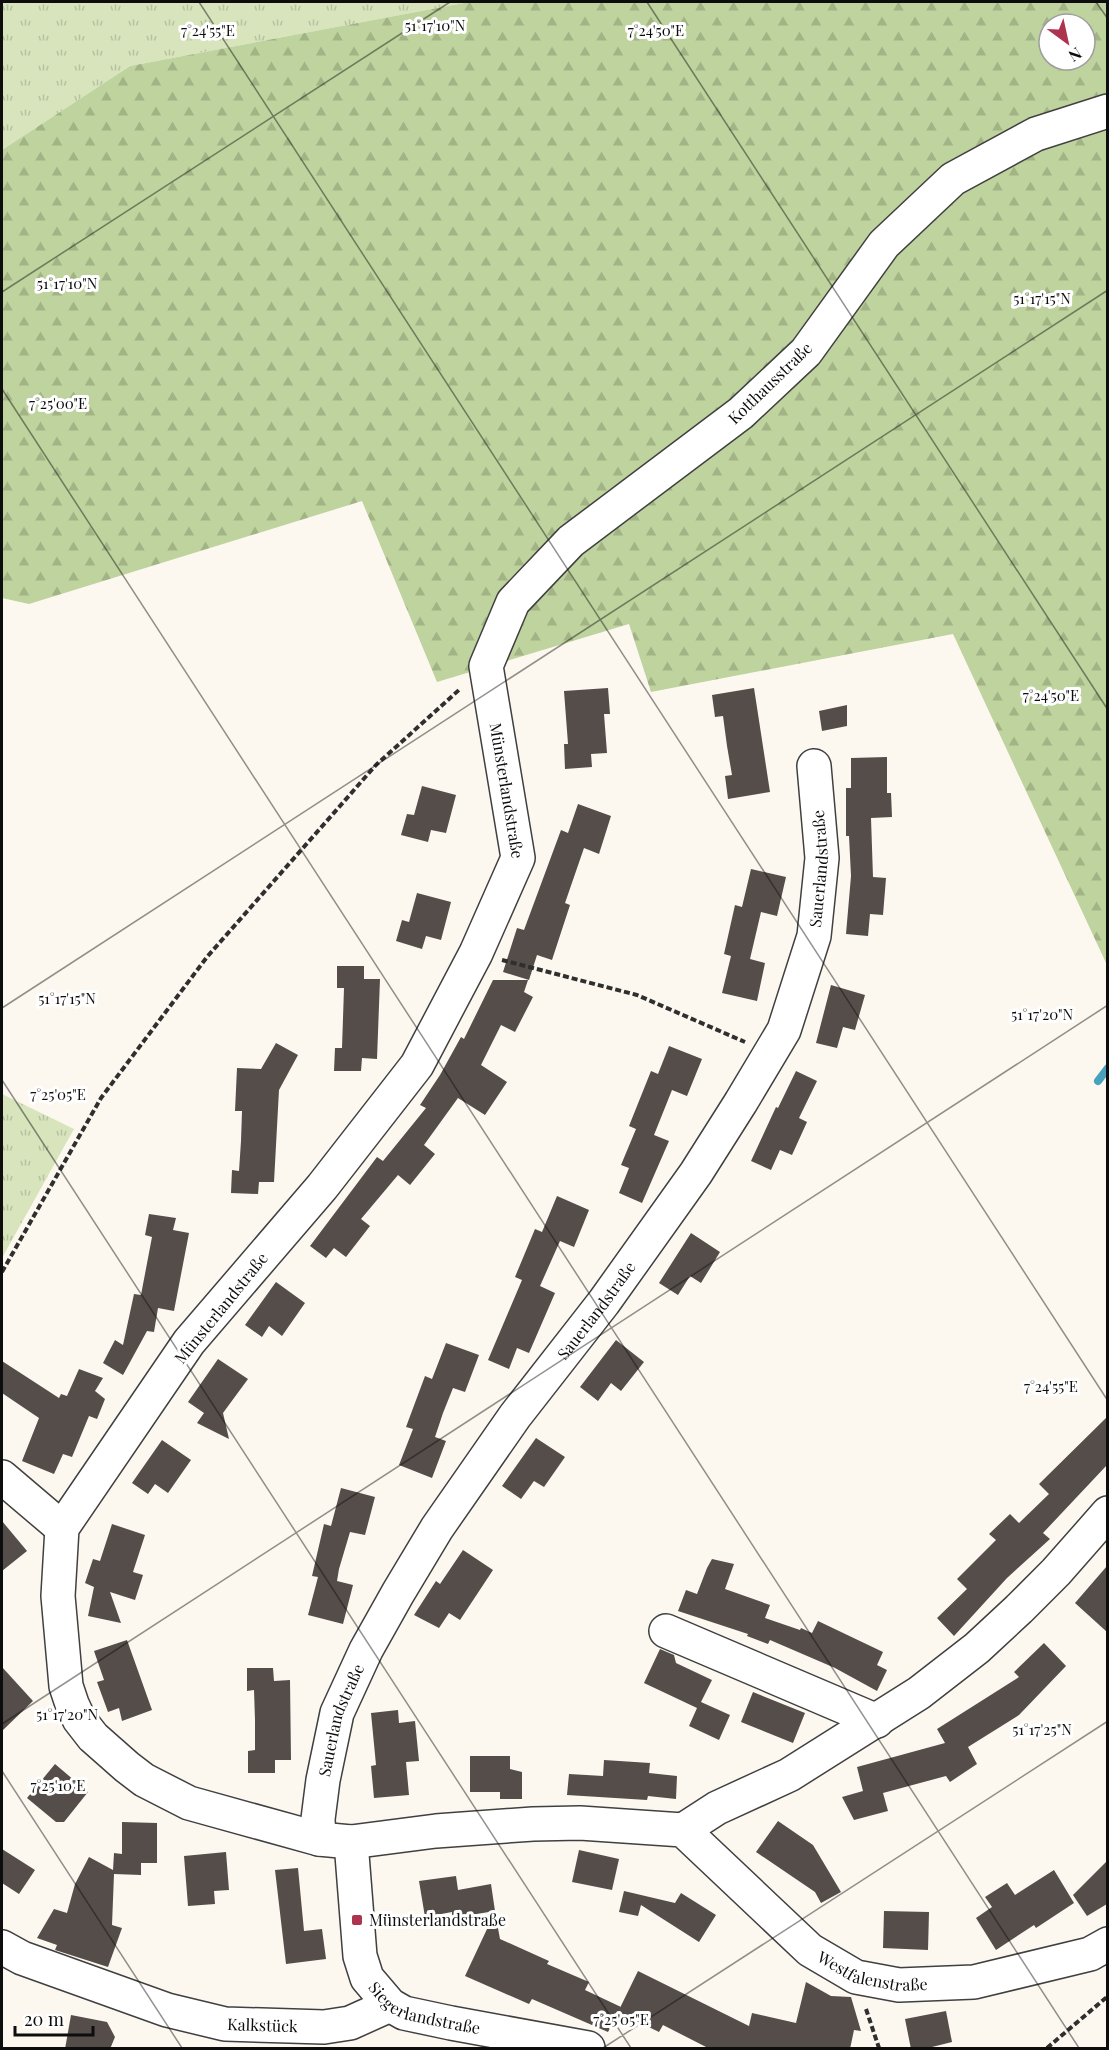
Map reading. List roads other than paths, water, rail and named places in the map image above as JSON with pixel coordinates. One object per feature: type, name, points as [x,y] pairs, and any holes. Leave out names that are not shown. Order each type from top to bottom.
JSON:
[{"type":"street","name":"Kotthausstraße","points":[[486,666],[513,602],[571,541],[741,413],[806,352],[884,244],[953,178],[1036,134],[1107,111]]},
{"type":"street","name":"Münsterlandstraße","points":[[62,1528],[189,1342],[322,1187],[417,1065],[476,953],[518,858],[486,666]]},
{"type":"street","name":"Sauerlandstraße","points":[[319,1839],[318,1819],[323,1780],[337,1713],[366,1650],[398,1593],[437,1528],[515,1416],[603,1302],[696,1173],[784,1030],[814,936],[822,858],[814,766]]},
{"type":"street","points":[[3,1480],[62,1528],[58,1596],[66,1686],[79,1719],[93,1737],[144,1780],[189,1803],[319,1839],[351,1842],[436,1830],[533,1824],[580,1823],[683,1830],[717,1808],[789,1775],[918,1693],[977,1648],[1056,1572],[1107,1513]]},
{"type":"street","points":[[666,1631],[877,1721]]},
{"type":"street","name":"Westfalenstraße","points":[[683,1830],[810,1950],[856,1977],[898,1985],[974,1982],[1090,1954],[1107,1944]]},
{"type":"street","name":"Siegerlandstraße","points":[[351,1842],[360,1956],[368,1978],[390,2005],[404,2013],[426,2018],[588,2049]]},
{"type":"street","name":"Kalkstück","points":[[2,1947],[22,1958],[167,2010],[225,2024],[324,2027],[350,2023],[390,2005]]},
{"type":"waterway","points":[[1098,1081],[1108,1068]]},
{"type":"place","name":"Münsterlandstraße","points":[[357,1920]]}]
